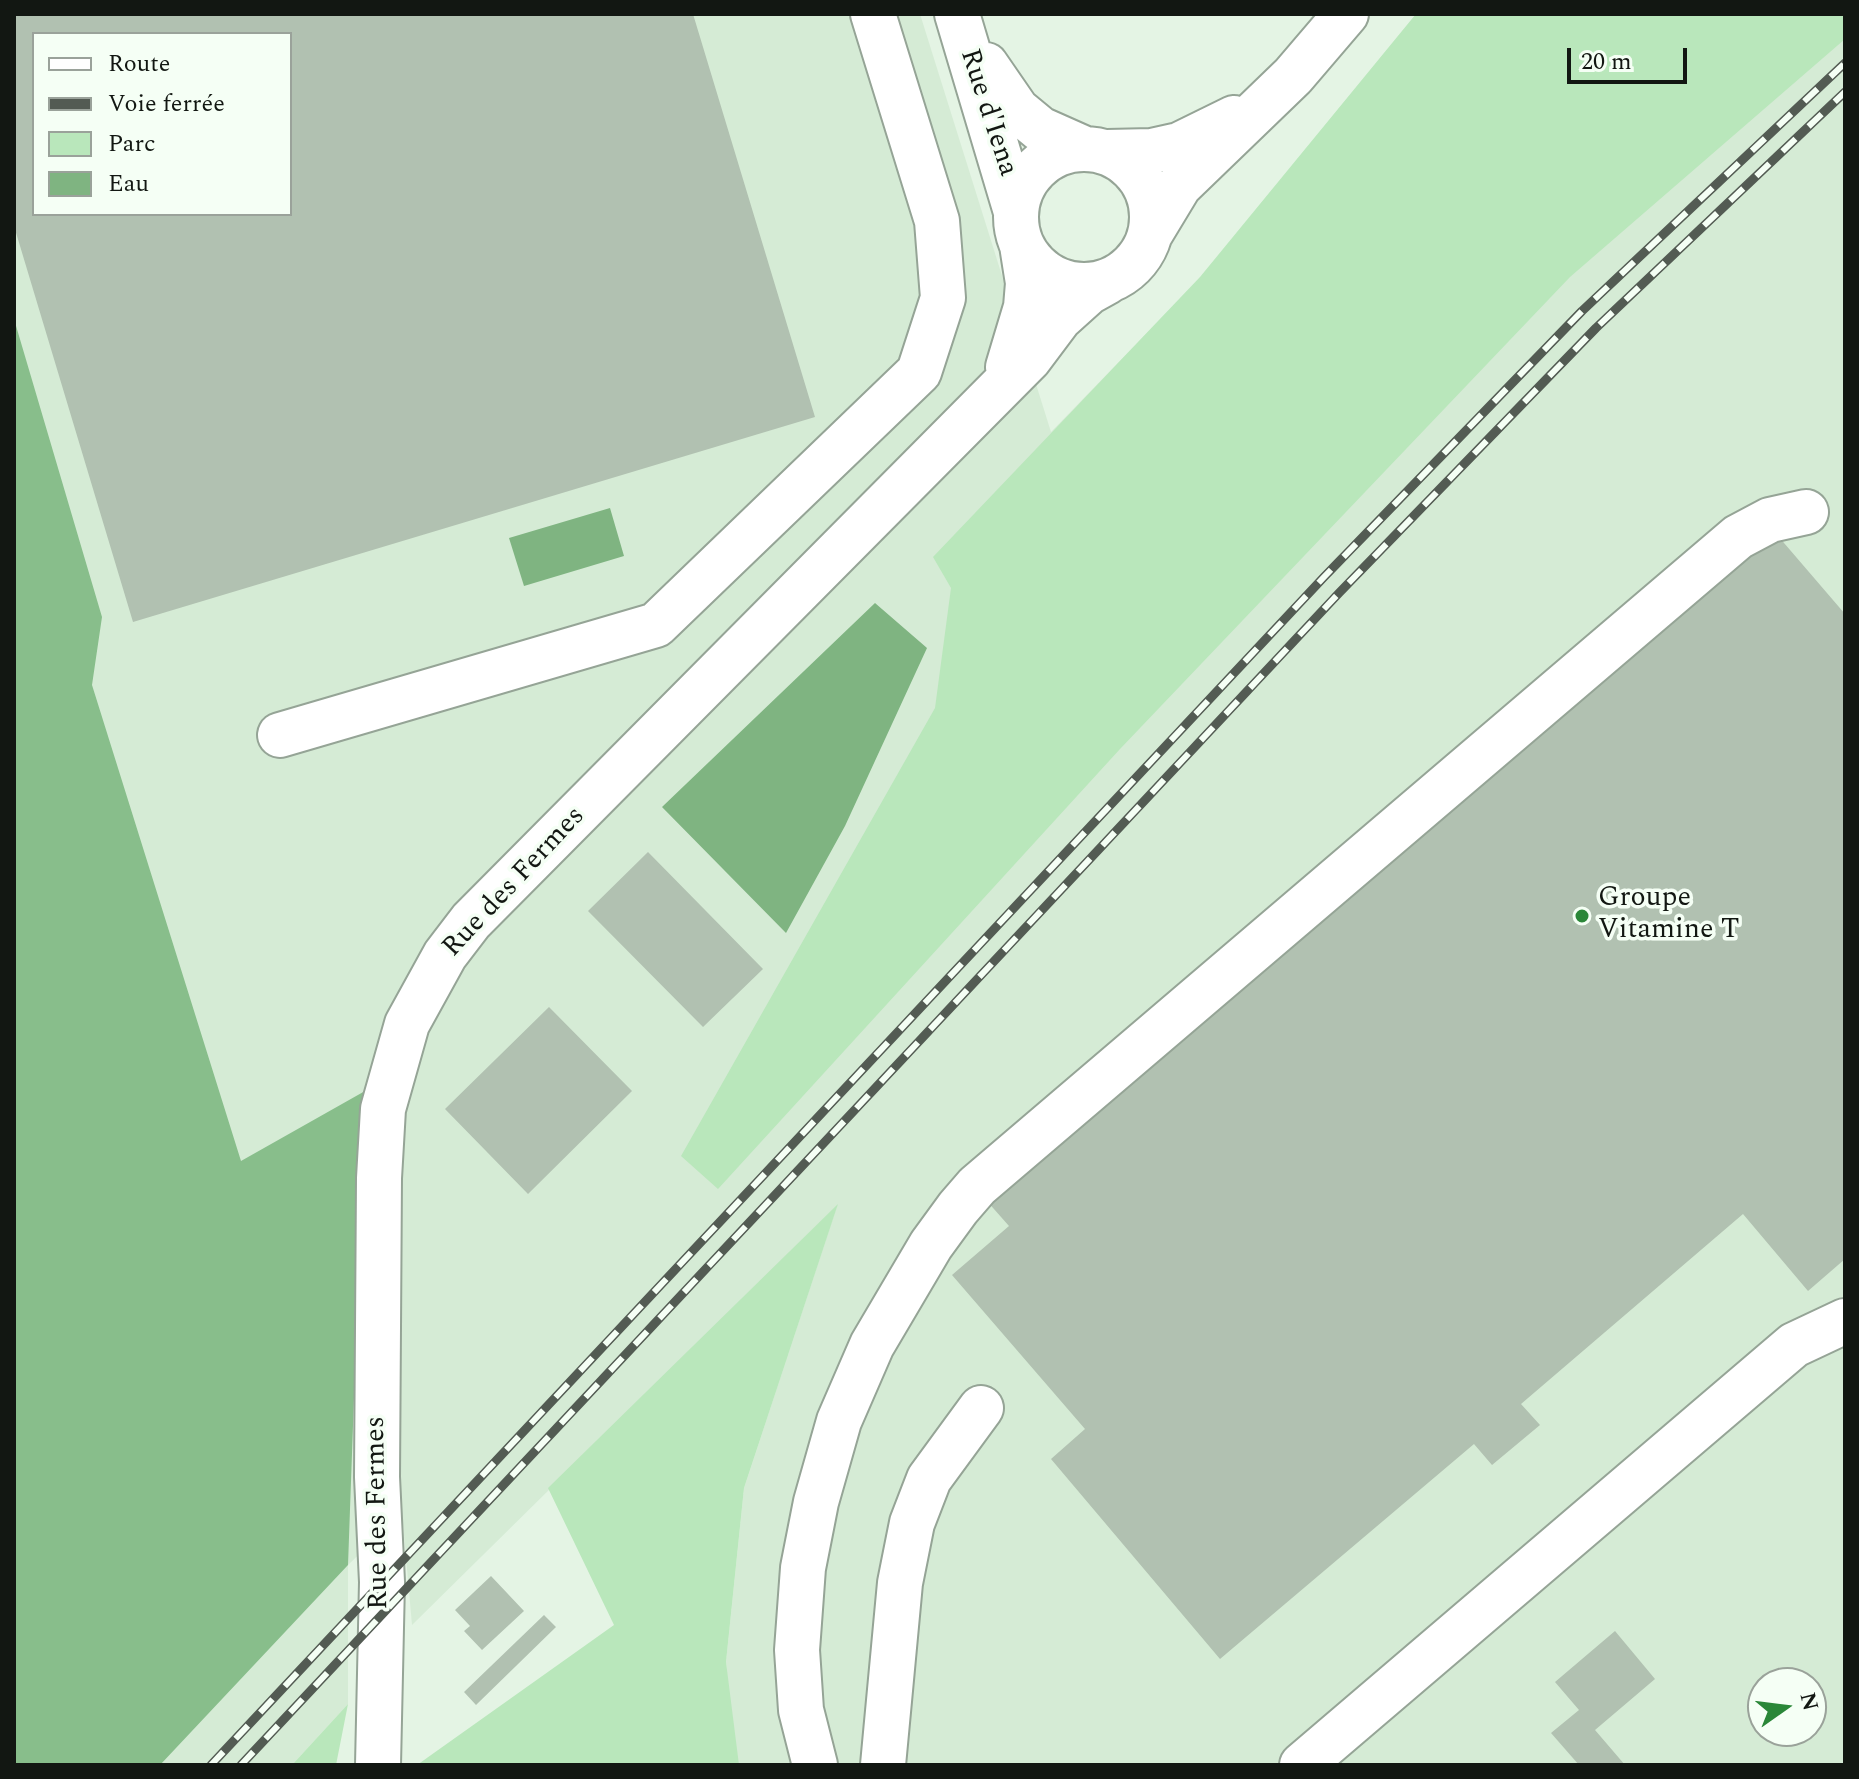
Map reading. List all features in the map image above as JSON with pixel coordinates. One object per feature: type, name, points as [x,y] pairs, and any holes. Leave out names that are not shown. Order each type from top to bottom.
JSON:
[{"type":"street","points":[[280,735],[656,625],[919,372],[943,298],[937,221],[873,14]]},
{"type":"street","name":"Rue d'Iena","points":[[959,14],[984,62],[1017,110],[1040,129],[1096,151]]},
{"type":"street","name":"Rue d'Iena","points":[[959,14],[1019,229]]},
{"type":"street","points":[[1271,97],[1179,145],[1152,151],[1062,153],[1042,163],[1022,190],[1019,229],[1034,264],[1052,278],[1073,285],[1107,282],[1135,264],[1179,186],[1271,97],[1314,54],[1346,14]]},
{"type":"street","points":[[1096,151],[1126,163],[1142,180],[1151,201],[1150,234]]},
{"type":"street","name":"Rue des Fermes","points":[[993,395],[1012,361],[1026,307],[1028,283],[1019,229]]},
{"type":"street","name":"Rue des Fermes","points":[[378,1765],[382,1582],[377,1477],[379,1178],[383,1109],[407,1024],[445,955],[471,921],[1029,359],[1059,319],[1089,292],[1107,282]]},
{"type":"street","points":[[815,1765],[801,1710],[797,1650],[803,1568],[816,1502],[839,1421],[872,1345],[931,1245],[958,1208],[977,1186],[1738,537],[1770,520],[1806,512]]},
{"type":"street","points":[[1302,1765],[1794,1345],[1845,1321]]},
{"type":"street","points":[[883,1765],[900,1583],[912,1523],[929,1479],[981,1408]]},
{"type":"shaded area","points":[[14,14],[920,14],[1051,432],[1201,277],[1416,14],[1845,14],[1845,1765],[734,1765],[726,1662],[744,1488],[837,1206],[412,1625],[402,1513],[348,1565],[348,1704],[292,1765],[14,1765]]},
{"type":"shaded area","points":[[14,319],[102,617],[92,685],[241,1161],[365,1091],[348,1565],[160,1765],[14,1765]]},
{"type":"green space","points":[[1416,14],[1845,14],[1845,39],[1570,277],[1120,749],[718,1189],[681,1156],[935,708],[951,588],[933,557],[1200,277]]},
{"type":"green space","points":[[838,1204],[744,1488],[726,1662],[739,1765],[417,1765],[614,1625],[548,1488]]},
{"type":"green space","points":[[348,1704],[336,1765],[292,1765]]},
{"type":"water","points":[[610,508],[624,556],[524,586],[509,538]]},
{"type":"water","points":[[875,603],[927,648],[845,826],[786,933],[662,807]]},
{"type":"building","points":[[14,14],[693,14],[815,417],[133,622],[14,226]]},
{"type":"building","name":"Groupe Vitamine T","points":[[1772,529],[1845,614],[1845,1259],[1808,1291],[1743,1214],[1521,1404],[1540,1425],[1492,1465],[1474,1444],[1220,1659],[1051,1459],[1085,1429],[952,1275],[1009,1226],[986,1200]]},
{"type":"building","points":[[648,852],[763,969],[703,1027],[588,911]]},
{"type":"building","points":[[549,1007],[632,1091],[528,1194],[445,1109]]},
{"type":"building","points":[[491,1576],[524,1611],[482,1650],[464,1631],[470,1626],[455,1610]]},
{"type":"building","points":[[544,1615],[556,1627],[476,1705],[464,1692]]},
{"type":"building","points":[[1615,1631],[1655,1679],[1595,1730],[1625,1765],[1579,1765],[1551,1733],[1579,1710],[1555,1682]]},
{"type":"railway","points":[[211,1765],[1324,577],[1582,311],[1845,63]]},
{"type":"railway","points":[[241,1765],[1339,593],[1596,328],[1845,92]]},
{"type":"place","name":"Groupe Vitamine T","points":[[1582,916]]}]
